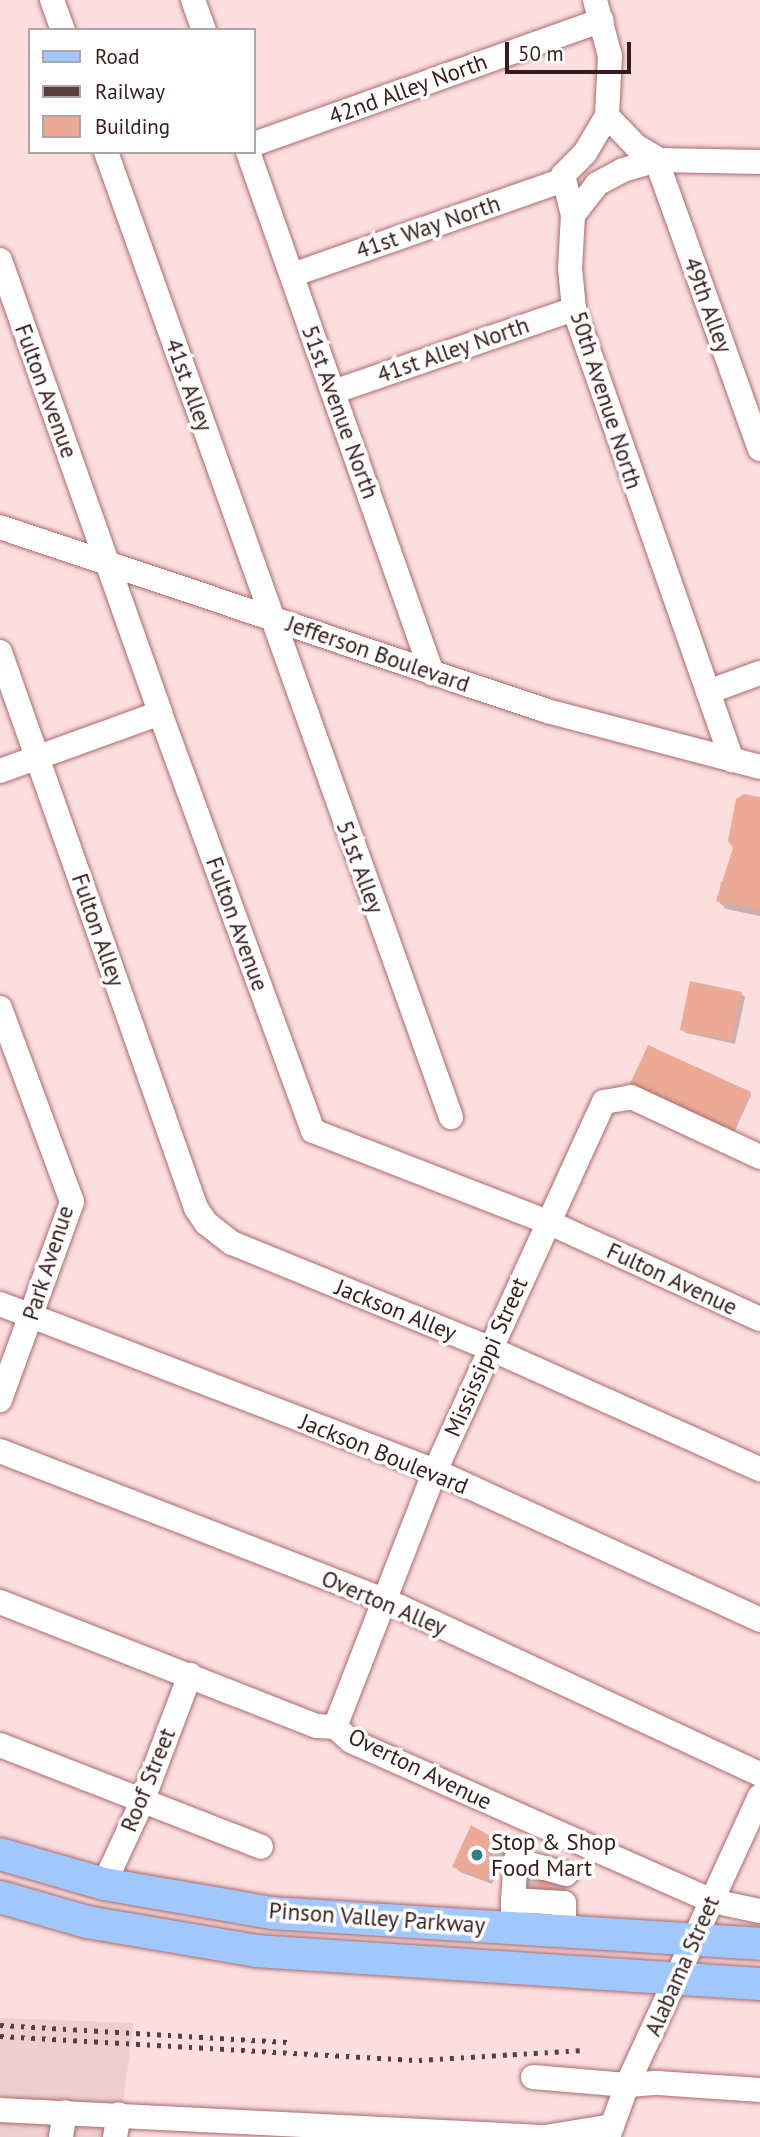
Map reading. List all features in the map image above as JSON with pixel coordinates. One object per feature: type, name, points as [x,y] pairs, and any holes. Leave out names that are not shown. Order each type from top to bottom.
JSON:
[{"type":"main road","name":"Pinson Valley Parkway","points":[[0,1854],[104,1884],[272,1913],[513,1914],[564,1917],[694,1941],[760,1944]]},
{"type":"main road","name":"Pinson Valley Parkway","points":[[0,1897],[87,1923],[256,1951],[760,1984]]},
{"type":"street","points":[[52,0],[62,28]]},
{"type":"street","points":[[193,0],[203,28]]},
{"type":"street","points":[[564,180],[563,175],[585,153],[607,116],[610,56],[598,10]]},
{"type":"street","name":"42nd Alley North","points":[[256,143],[598,10]]},
{"type":"street","points":[[607,116],[636,146],[659,160]]},
{"type":"street","name":"41st Alley","points":[[107,154],[272,617]]},
{"type":"street","name":"51st Avenue North","points":[[249,154],[432,673]]},
{"type":"street","points":[[573,215],[597,184],[623,170],[659,160],[760,162]]},
{"type":"street","name":"49th Alley","points":[[659,160],[661,173],[760,449]]},
{"type":"street","name":"50th Avenue North","points":[[564,180],[573,215],[570,268],[574,309],[732,760]]},
{"type":"street","name":"41st Way North","points":[[292,275],[564,180]]},
{"type":"street","name":"Fulton Avenue","points":[[0,260],[160,713],[313,1131],[548,1222],[760,1319]]},
{"type":"street","name":"41st Alley North","points":[[333,392],[574,309]]},
{"type":"street","name":"Jefferson Boulevard","points":[[0,527],[547,711],[760,767]]},
{"type":"street","name":"51st Alley","points":[[272,617],[451,1117]]},
{"type":"street","name":"Fulton Alley","points":[[0,652],[196,1208]]},
{"type":"street","points":[[708,692],[760,673]]},
{"type":"street","points":[[0,771],[160,713]]},
{"type":"street","name":"Park Avenue","points":[[0,1007],[72,1202],[0,1400]]},
{"type":"street","name":"Mississippi Street","points":[[335,1727],[387,1601],[435,1471],[489,1348],[604,1102],[631,1097],[760,1157]]},
{"type":"street","name":"Jackson Alley","points":[[196,1208],[206,1223],[232,1243],[489,1348],[760,1469]]},
{"type":"street","name":"Jackson Boulevard","points":[[0,1304],[435,1471],[760,1620]]},
{"type":"street","name":"Overton Alley","points":[[0,1451],[387,1601],[760,1774]]},
{"type":"street","name":"Overton Avenue","points":[[0,1602],[317,1726],[335,1727],[351,1741],[712,1901],[760,1911]]},
{"type":"street","name":"Roof Street","points":[[104,1884],[142,1802],[190,1675]]},
{"type":"street","points":[[0,1745],[261,1847]]},
{"type":"street","name":"Alabama Street","points":[[610,2131],[627,2085],[760,1796]]},
{"type":"street","points":[[564,1917],[566,1874],[587,1846]]},
{"type":"street","points":[[513,1914],[516,1860],[566,1874]]},
{"type":"street","points":[[533,2077],[627,2085],[684,2085],[760,2090]]},
{"type":"street","points":[[0,2110],[65,2112],[117,2126],[544,2137],[610,2131]]},
{"type":"street","points":[[61,2137],[65,2112]]},
{"type":"shaded area","points":[[0,2018],[134,2023],[118,2137],[0,2137]]},
{"type":"building","points":[[744,794],[760,797],[760,910],[716,901],[733,848],[728,841],[736,799]]},
{"type":"building","points":[[690,981],[742,992],[732,1041],[680,1030]]},
{"type":"building","points":[[648,1045],[751,1092],[731,1135],[628,1088]]},
{"type":"building","name":"Stop & Shop Food Mart","points":[[471,1825],[502,1843],[486,1880],[452,1867]]},
{"type":"building","points":[[527,1874],[557,1877],[556,1895],[525,1893]]},
{"type":"tunnel","points":[[515,1877],[566,1881]]},
{"type":"railway","points":[[0,2025],[287,2042]]},
{"type":"railway","points":[[0,2036],[419,2060],[584,2050]]},
{"type":"place","name":"Stop & Shop Food Mart","points":[[477,1855]]}]
